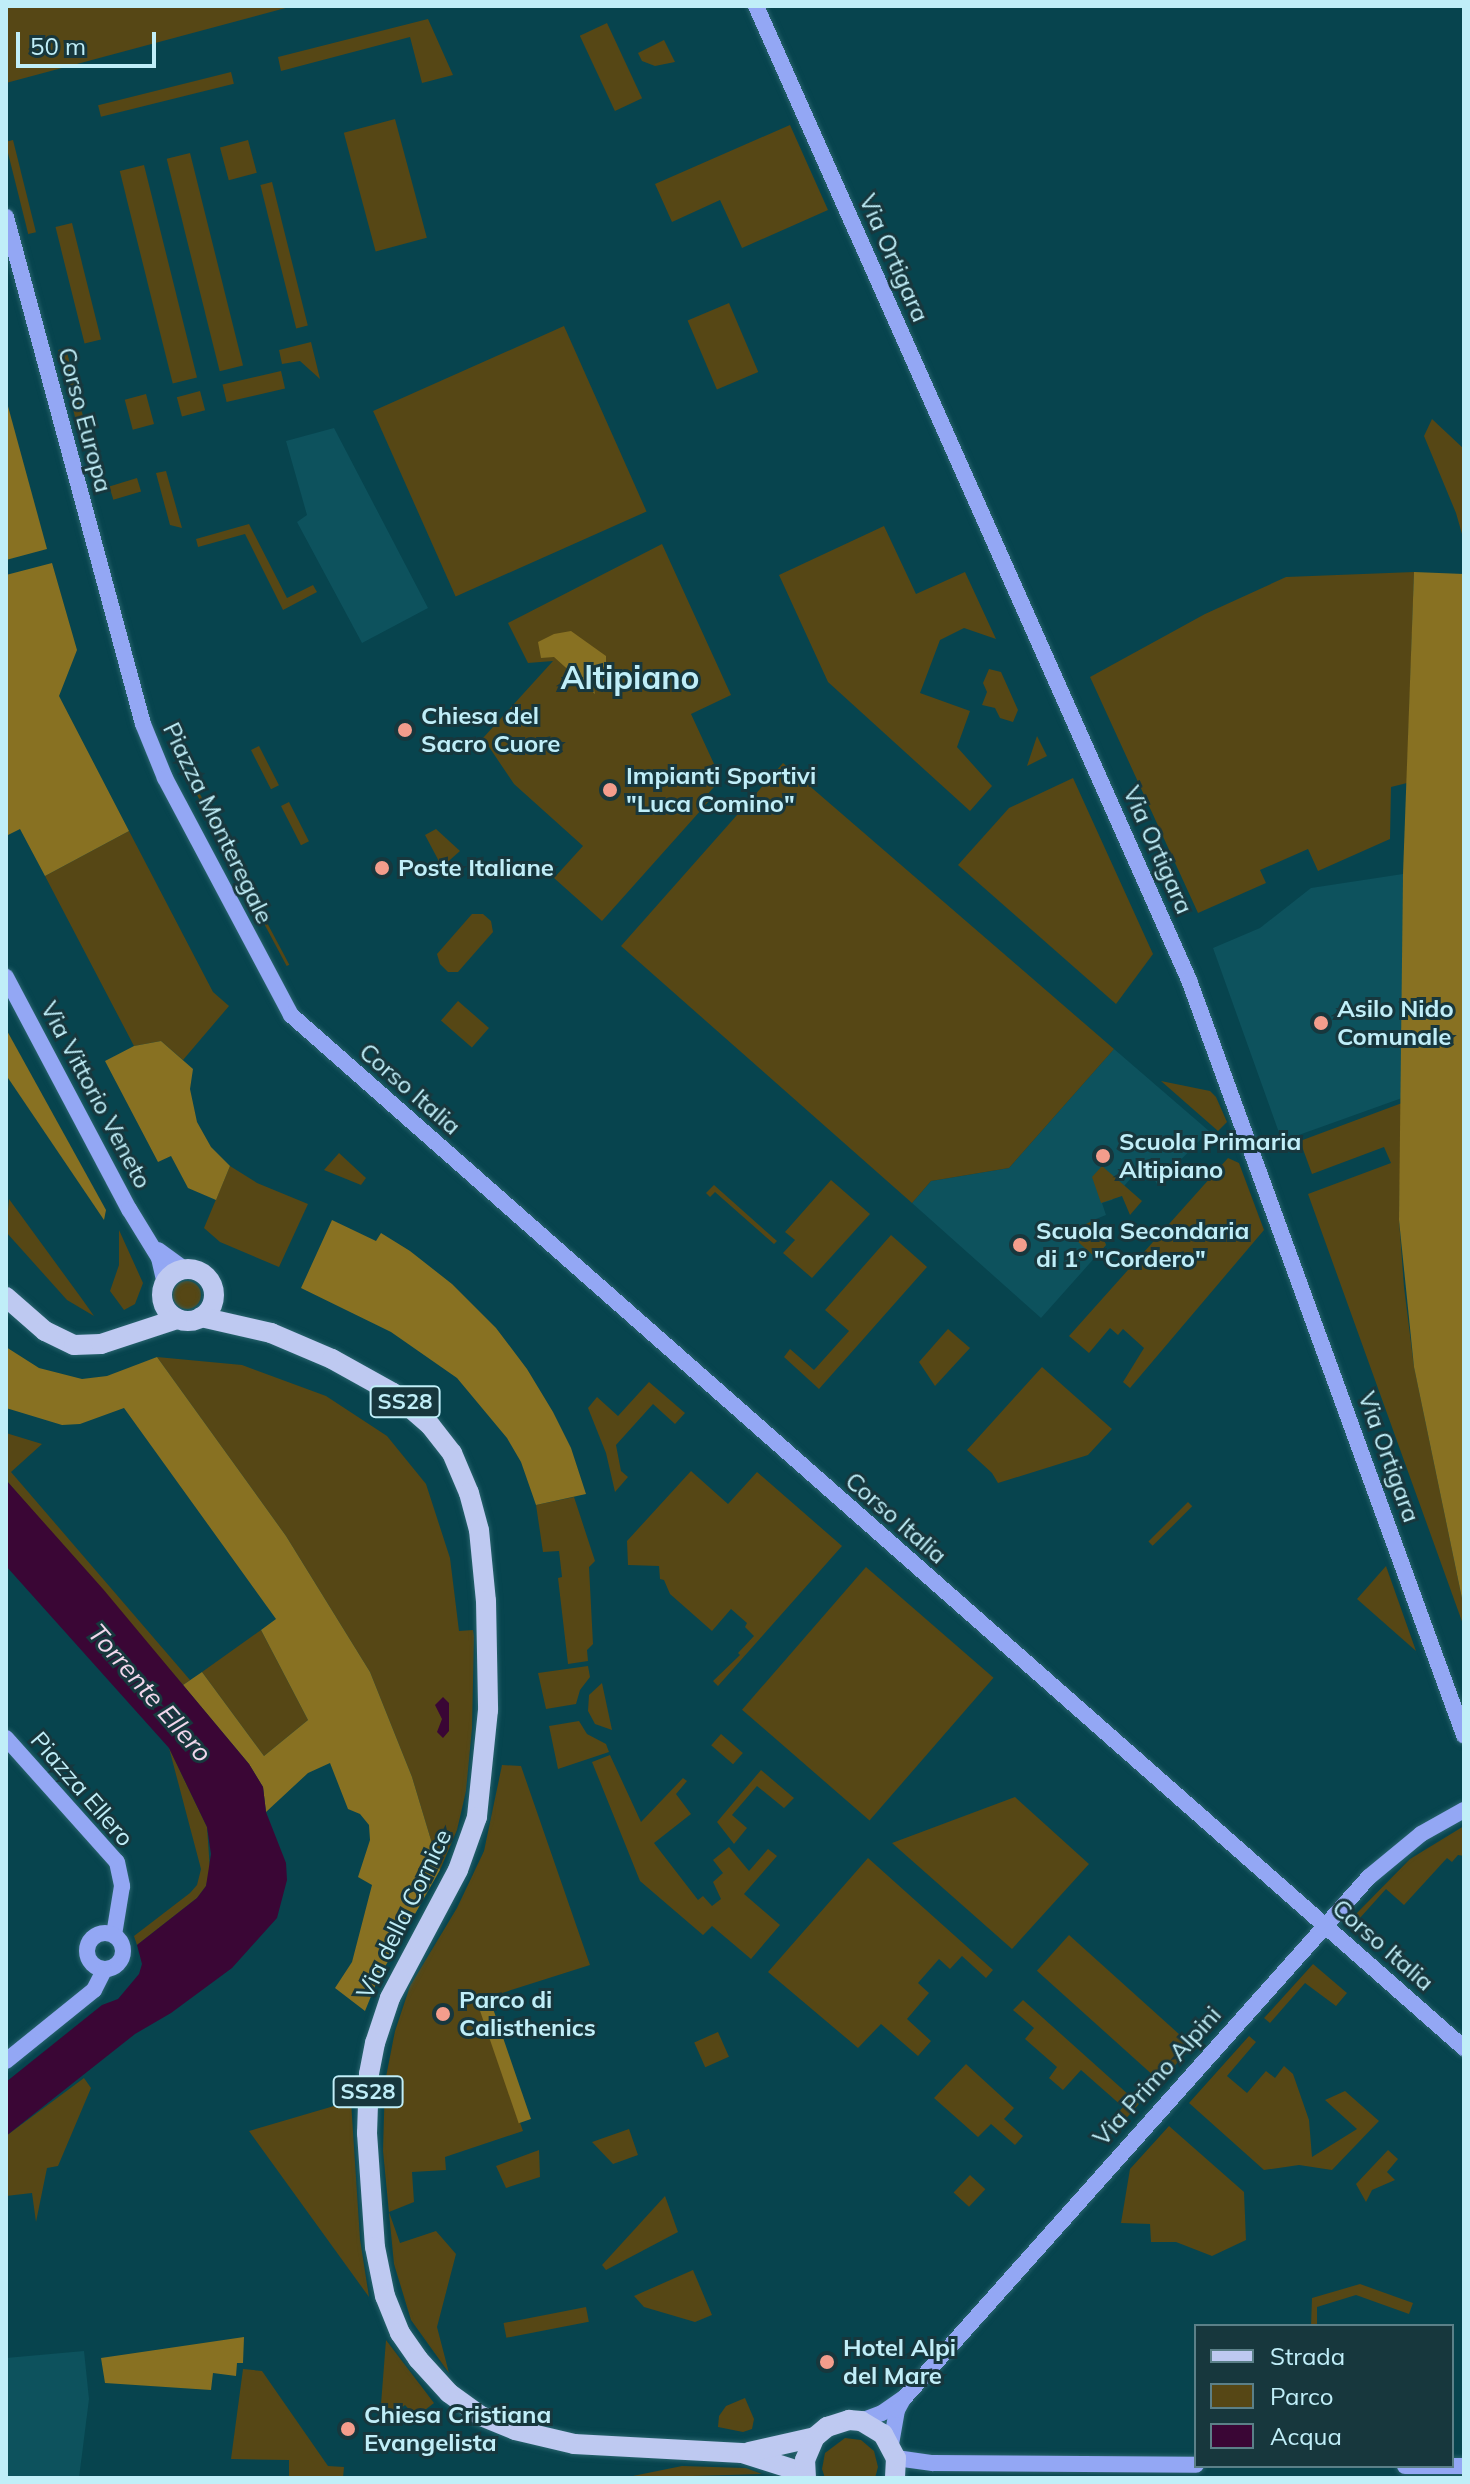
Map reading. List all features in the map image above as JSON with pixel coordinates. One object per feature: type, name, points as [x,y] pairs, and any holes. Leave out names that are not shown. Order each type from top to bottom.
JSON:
[{"type":"main road","points":[[144,1331],[157,1319],[164,1291],[178,1272],[186,1270]]},
{"type":"main road","name":"Via della Cornice","points":[[186,1270],[209,1280],[214,1296],[271,1333],[364,1374],[430,1425],[460,1470],[476,1515],[483,1552],[488,1710],[477,1817],[458,1870],[385,2011],[369,2074],[367,2133],[375,2247],[381,2282],[395,2321],[418,2359],[449,2393],[499,2425],[574,2444],[742,2453],[815,2437],[837,2422],[861,2421]]},
{"type":"main road","points":[[164,1291],[177,1319]]},
{"type":"main road","points":[[201,1317],[214,1296]]},
{"type":"main road","name":"SS28","points":[[6,1297],[55,1337],[74,1345],[101,1344],[177,1319]]},
{"type":"main road","name":"Via della Cornice","points":[[177,1319],[185,1321],[201,1317],[271,1333]]},
{"type":"main road","points":[[861,2421],[883,2434],[895,2464]]},
{"type":"main road","points":[[805,2476],[808,2448],[815,2437]]},
{"type":"main road","name":"Via della Cornice","points":[[742,2453],[805,2476]]},
{"type":"street","name":"Via Ortigara","points":[[756,6],[1189,980],[1464,1735]]},
{"type":"street","name":"Corso Europa","points":[[6,217],[118,635]]},
{"type":"street","name":"Piazza Monteregale","points":[[118,635],[143,724],[165,778],[277,993],[298,1022]]},
{"type":"street","name":"Via Vittorio Veneto","points":[[6,977],[162,1265],[164,1291]]},
{"type":"street","name":"Corso Italia","points":[[298,1022],[1464,2048]]},
{"type":"street","name":"Via Vittorio Veneto","points":[[145,1235],[169,1261],[186,1270]]},
{"type":"street","name":"Piazza Ellero","points":[[6,1738],[114,1857],[122,1879],[112,1929]]},
{"type":"street","name":"Via Primo Alpini","points":[[895,2464],[897,2410],[905,2397],[1325,1926],[1401,1848],[1464,1810]]},
{"type":"street","points":[[112,1929],[124,1947],[124,1954],[115,1967],[99,1968],[88,1959],[88,1946],[95,1936],[112,1929]]},
{"type":"street","points":[[6,2061],[94,1990],[99,1968]]},
{"type":"street","name":"Via Primo Alpini","points":[[861,2421],[882,2413],[905,2397]]},
{"type":"street","points":[[895,2464],[1194,2465]]},
{"type":"shaded area","points":[[6,399],[47,549],[6,560]]},
{"type":"shaded area","points":[[334,428],[428,608],[362,643],[297,522],[307,515],[286,441]]},
{"type":"shaded area","points":[[52,563],[77,650],[59,696],[129,831],[45,876],[20,829],[6,836],[6,575]]},
{"type":"shaded area","points":[[1414,572],[1464,574],[1464,1608],[1414,1367],[1399,1220],[1403,874]]},
{"type":"shaded area","points":[[571,631],[606,656],[606,664],[592,681],[595,694],[554,657],[541,658],[538,642],[554,634]]},
{"type":"shaded area","name":"Asilo Nido Comunale","points":[[1403,874],[1402,1098],[1282,1141],[1213,948],[1260,928],[1311,888]]},
{"type":"shaded area","points":[[6,1029],[106,1210],[104,1220],[6,1075]]},
{"type":"shaded area","points":[[161,1041],[193,1069],[190,1089],[197,1122],[211,1147],[230,1166],[216,1200],[188,1188],[171,1156],[158,1162],[105,1061],[134,1046]]},
{"type":"shaded area","points":[[1114,1049],[1209,1131],[1157,1184],[1144,1163],[1112,1200],[1102,1203],[1106,1215],[1096,1219],[1106,1245],[1041,1318],[912,1203],[931,1181],[1009,1168]]},
{"type":"shaded area","points":[[332,1220],[376,1241],[381,1233],[410,1251],[452,1284],[496,1328],[527,1369],[553,1412],[571,1448],[586,1494],[536,1505],[521,1462],[507,1438],[457,1378],[391,1332],[301,1288]]},
{"type":"shaded area","points":[[6,1347],[39,1368],[82,1379],[107,1376],[157,1357],[286,1536],[370,1672],[412,1777],[440,1870],[378,1979],[365,2011],[335,1988],[352,1962],[372,1885],[358,1877],[370,1840],[369,1825],[360,1814],[348,1809],[330,1763],[308,1773],[266,1812],[263,1787],[249,1764],[183,1685],[202,1672],[264,1756],[308,1720],[261,1630],[276,1619],[124,1408],[80,1424],[62,1425],[6,1408]]},
{"type":"shaded area","points":[[489,1997],[531,2119],[519,2123],[477,2001]]},
{"type":"shaded area","points":[[244,2337],[243,2363],[237,2363],[236,2376],[213,2373],[211,2390],[105,2383],[101,2358]]},
{"type":"shaded area","points":[[84,2351],[89,2399],[79,2478],[6,2478],[6,2358]]},
{"type":"green space","points":[[6,6],[293,6],[6,83]]},
{"type":"green space","points":[[428,19],[453,75],[422,83],[410,37],[281,71],[278,57]]},
{"type":"green space","points":[[607,23],[642,98],[615,111],[580,36]]},
{"type":"green space","points":[[664,40],[675,62],[655,66],[642,61],[638,53]]},
{"type":"green space","points":[[231,72],[234,84],[101,117],[98,105]]},
{"type":"green space","points":[[395,119],[427,238],[376,252],[344,133]]},
{"type":"green space","points":[[790,125],[828,210],[742,248],[720,200],[672,222],[655,184]]},
{"type":"green space","points":[[13,140],[36,232],[28,234],[6,145],[6,142]]},
{"type":"green space","points":[[248,140],[257,173],[229,180],[220,148]]},
{"type":"green space","points":[[190,153],[243,365],[220,371],[167,159]]},
{"type":"green space","points":[[144,165],[197,377],[173,384],[120,171]]},
{"type":"green space","points":[[272,182],[308,326],[296,329],[260,185]]},
{"type":"green space","points":[[72,223],[101,339],[85,344],[56,227]]},
{"type":"green space","points":[[729,303],[758,372],[717,390],[688,321]]},
{"type":"green space","points":[[564,326],[647,511],[456,596],[373,411]]},
{"type":"green space","points":[[311,342],[320,379],[300,361],[282,364],[279,350]]},
{"type":"green space","points":[[66,348],[89,440],[81,442],[58,350]]},
{"type":"green space","points":[[281,371],[285,389],[227,402],[223,384]]},
{"type":"green space","points":[[200,391],[205,410],[182,417],[177,397]]},
{"type":"green space","points":[[146,394],[154,424],[133,430],[125,400]]},
{"type":"green space","points":[[1432,419],[1464,449],[1464,541],[1456,513],[1424,436]]},
{"type":"green space","points":[[166,471],[182,528],[170,525],[156,473]]},
{"type":"green space","points":[[137,478],[141,491],[113,500],[109,486]]},
{"type":"green space","points":[[249,524],[287,598],[313,585],[317,592],[283,610],[245,534],[198,547],[196,539]]},
{"type":"green space","points":[[884,526],[916,594],[965,572],[996,639],[964,628],[940,640],[920,693],[970,711],[957,747],[992,786],[970,811],[828,682],[779,575]]},
{"type":"green space","points":[[662,544],[731,695],[691,714],[721,779],[706,796],[710,800],[602,921],[554,878],[583,846],[514,784],[483,738],[553,661],[528,663],[508,623]]},
{"type":"green space","points":[[1414,572],[1407,783],[1391,787],[1390,839],[1318,871],[1308,849],[1260,870],[1266,883],[1198,913],[1090,677],[1205,614],[1286,577]]},
{"type":"green space","points":[[989,669],[1001,672],[1018,710],[1013,722],[1000,718],[995,708],[982,705],[987,692],[983,683]]},
{"type":"green space","points":[[1037,736],[1047,756],[1027,766]]},
{"type":"green space","points":[[259,746],[279,785],[271,789],[251,750]]},
{"type":"green space","points":[[783,763],[1114,1049],[1009,1168],[931,1181],[912,1203],[621,946]]},
{"type":"green space","points":[[1073,778],[1153,954],[1116,1004],[958,865],[1009,808]]},
{"type":"green space","points":[[193,781],[244,876],[241,878],[190,782]]},
{"type":"green space","points":[[289,802],[309,841],[301,845],[281,806]]},
{"type":"green space","points":[[436,829],[460,851],[442,867],[425,835]]},
{"type":"green space","points":[[129,831],[213,992],[229,1006],[183,1060],[161,1041],[134,1046],[45,876]]},
{"type":"green space","points":[[256,902],[289,965],[287,966],[253,903]]},
{"type":"green space","points":[[472,914],[483,914],[491,921],[493,932],[458,972],[448,972],[440,964],[437,954]]},
{"type":"green space","points":[[458,1001],[489,1028],[472,1048],[441,1021]]},
{"type":"green space","points":[[1161,1081],[1210,1091],[1227,1122],[1218,1131]]},
{"type":"green space","points":[[1402,1103],[1399,1220],[1404,1287],[1414,1367],[1464,1608],[1464,1627],[1308,1194],[1391,1163],[1384,1147],[1312,1174],[1300,1141]]},
{"type":"green space","points":[[339,1153],[366,1178],[361,1185],[324,1170]]},
{"type":"green space","points":[[1228,1158],[1239,1163],[1264,1230],[1130,1388],[1123,1382],[1144,1348],[1123,1329],[1118,1335],[1110,1328],[1089,1353],[1069,1336]]},
{"type":"green space","points":[[230,1166],[257,1183],[308,1204],[279,1267],[220,1242],[204,1228]]},
{"type":"green space","points":[[1102,1166],[1142,1201],[1130,1215],[1122,1196],[1101,1203],[1092,1177]]},
{"type":"green space","points":[[831,1180],[870,1214],[812,1278],[783,1253],[795,1240],[785,1232]]},
{"type":"green space","points":[[714,1185],[777,1241],[774,1244],[715,1192],[710,1197],[706,1193]]},
{"type":"green space","points":[[9,1199],[94,1316],[67,1300],[6,1232]]},
{"type":"green space","points":[[1096,1219],[1106,1245],[1095,1257],[1068,1233]]},
{"type":"green space","points":[[119,1230],[143,1283],[135,1304],[124,1310],[110,1291],[119,1265]]},
{"type":"green space","points":[[891,1235],[927,1267],[819,1389],[784,1357],[790,1349],[814,1370],[849,1331],[825,1310]]},
{"type":"green space","points":[[187,1281],[197,1285],[201,1295],[197,1305],[187,1309],[177,1305],[173,1295],[177,1285]]},
{"type":"green space","points":[[948,1329],[970,1348],[935,1386],[919,1362]]},
{"type":"green space","points":[[157,1357],[242,1365],[326,1396],[387,1436],[426,1484],[450,1558],[459,1631],[473,1630],[474,1636],[472,1728],[466,1791],[457,1830],[440,1870],[412,1777],[370,1672],[286,1536]]},
{"type":"green space","points":[[1042,1367],[1112,1429],[1088,1455],[998,1483],[992,1473],[967,1450]]},
{"type":"green space","points":[[649,1382],[685,1413],[675,1424],[653,1404],[616,1445],[621,1471],[628,1477],[615,1492],[606,1453],[588,1408],[597,1397],[618,1416]]},
{"type":"green space","points":[[6,1433],[42,1444],[11,1472],[190,1680],[183,1685],[6,1480]]},
{"type":"green space","points":[[691,1471],[728,1504],[757,1472],[842,1546],[718,1686],[713,1681],[740,1655],[738,1653],[754,1636],[745,1627],[747,1623],[731,1609],[712,1631],[670,1594],[664,1580],[660,1579],[659,1566],[628,1565],[627,1541]]},
{"type":"green space","points":[[574,1497],[595,1561],[589,1567],[593,1644],[587,1650],[588,1661],[568,1664],[558,1578],[562,1577],[559,1551],[543,1552],[536,1505]]},
{"type":"green space","points":[[1188,1502],[1192,1506],[1153,1546],[1148,1542]]},
{"type":"green space","points":[[1386,1566],[1416,1651],[1357,1599]]},
{"type":"green space","points":[[866,1567],[994,1678],[870,1821],[742,1710]]},
{"type":"green space","points":[[261,1630],[308,1720],[264,1756],[202,1672]]},
{"type":"green space","points":[[588,1666],[590,1677],[580,1690],[576,1704],[546,1709],[538,1673]]},
{"type":"green space","points":[[602,1683],[612,1730],[595,1724],[588,1711],[589,1695]]},
{"type":"green space","points":[[579,1721],[587,1734],[606,1744],[609,1752],[558,1769],[549,1726]]},
{"type":"green space","points":[[721,1734],[743,1753],[733,1764],[711,1745]]},
{"type":"green space","points":[[169,1748],[207,1827],[210,1870],[206,1886],[197,1898],[137,1945],[134,1936],[190,1893],[197,1885],[201,1869]]},
{"type":"green space","points":[[610,1755],[641,1822],[683,1778],[687,1781],[676,1794],[691,1814],[654,1843],[698,1900],[703,1896],[712,1906],[721,1899],[713,1882],[723,1873],[713,1860],[729,1847],[749,1871],[768,1849],[777,1856],[744,1894],[780,1925],[751,1959],[712,1926],[703,1935],[640,1881],[592,1762]]},
{"type":"green space","points":[[502,1765],[521,1766],[590,1965],[477,2001],[523,2131],[445,2157],[446,2170],[412,2172],[414,2202],[389,2212],[400,2243],[436,2231],[456,2254],[437,2327],[449,2373],[411,2320],[394,2264],[383,2151],[385,2082],[395,2031],[410,1986],[457,1908],[484,1851]]},
{"type":"green space","points":[[761,1770],[794,1798],[784,1808],[757,1786],[732,1815],[747,1828],[734,1844],[717,1822]]},
{"type":"green space","points":[[1015,1797],[1089,1864],[1012,1949],[892,1843]]},
{"type":"green space","points":[[1464,1826],[1464,1856],[1458,1855],[1452,1862],[1447,1858],[1404,1905],[1386,1889],[1359,1919],[1355,1915],[1410,1859]]},
{"type":"green space","points":[[868,1858],[993,1970],[986,1978],[962,1956],[950,1969],[939,1959],[918,1983],[929,1993],[907,2019],[931,2041],[918,2056],[881,2024],[858,2048],[768,1972]]},
{"type":"green space","points":[[1069,1935],[1192,2046],[1160,2082],[1037,1971]]},
{"type":"green space","points":[[1313,1964],[1347,1993],[1336,2006],[1305,1983],[1270,2023],[1264,2018]]},
{"type":"green space","points":[[1023,2000],[1139,2104],[1112,2134],[1105,2127],[1123,2107],[1081,2070],[1063,2090],[1049,2078],[1057,2067],[1025,2039],[1034,2028],[1013,2010]]},
{"type":"green space","points":[[718,2032],[729,2057],[705,2067],[694,2043]]},
{"type":"green space","points":[[1249,2036],[1256,2042],[1227,2076],[1247,2093],[1266,2071],[1275,2078],[1284,2066],[1293,2074],[1309,2120],[1312,2157],[1357,2129],[1325,2100],[1345,2091],[1379,2121],[1332,2170],[1299,2165],[1264,2170],[1189,2103]]},
{"type":"green space","points":[[966,2064],[1014,2108],[1004,2119],[1023,2136],[1015,2145],[991,2124],[978,2137],[934,2098]]},
{"type":"green space","points":[[84,2078],[91,2088],[58,2166],[47,2168],[36,2222],[32,2193],[6,2196],[6,2136]]},
{"type":"green space","points":[[351,2101],[360,2239],[369,2297],[249,2131]]},
{"type":"green space","points":[[1169,2126],[1244,2192],[1246,2240],[1212,2256],[1176,2242],[1151,2242],[1150,2224],[1121,2223],[1130,2169]]},
{"type":"green space","points":[[629,2129],[638,2155],[613,2164],[592,2142]]},
{"type":"green space","points":[[539,2150],[540,2177],[506,2188],[496,2166]]},
{"type":"green space","points":[[1388,2150],[1398,2159],[1387,2172],[1395,2180],[1372,2190],[1366,2202],[1356,2184]]},
{"type":"green space","points":[[970,2175],[985,2189],[969,2207],[954,2193]]},
{"type":"green space","points":[[665,2196],[678,2232],[606,2270],[602,2265]]},
{"type":"green space","points":[[693,2270],[712,2315],[695,2322],[644,2307],[634,2296]]},
{"type":"green space","points":[[1360,2284],[1413,2303],[1409,2314],[1356,2295],[1317,2307],[1317,2324],[1311,2324],[1312,2298]]},
{"type":"green space","points":[[586,2307],[589,2322],[506,2338],[504,2323]]},
{"type":"green space","points":[[386,2340],[434,2403],[416,2417],[405,2405],[384,2422],[380,2417]]},
{"type":"green space","points":[[243,2369],[262,2371],[328,2466],[344,2467],[343,2478],[289,2478],[289,2460],[231,2459]]},
{"type":"green space","points":[[745,2398],[754,2419],[752,2429],[743,2432],[718,2427],[719,2416],[726,2406]]},
{"type":"green space","points":[[845,2438],[861,2440],[874,2451],[878,2467],[875,2478],[825,2478],[822,2469],[825,2453]]},
{"type":"green space","points":[[682,2466],[746,2468],[762,2474],[623,2478]]},
{"type":"water","name":"Torrente Ellero","points":[[6,1480],[103,1589],[249,1764],[263,1787],[266,1812],[286,1863],[287,1880],[277,1918],[232,1968],[171,2013],[135,2034],[6,2136],[6,2082],[102,2005],[118,1999],[139,1974],[142,1964],[137,1945],[197,1898],[206,1886],[211,1854],[207,1827],[169,1748],[6,1566]]},
{"type":"water","points":[[443,1697],[449,1703],[449,1731],[443,1738],[437,1732],[442,1719],[435,1705]]},
{"type":"place","name":"Chiesa del Sacro Cuore","points":[[405,730]]},
{"type":"place","name":"Impianti Sportivi \"Luca Comino\"","points":[[610,790]]},
{"type":"place","name":"Poste Italiane","points":[[382,868]]},
{"type":"place","name":"Asilo Nido Comunale","points":[[1321,1023]]},
{"type":"place","name":"Scuola Primaria Altipiano","points":[[1103,1156]]},
{"type":"place","name":"Scuola Secondaria di 1° \"Cordero\"","points":[[1020,1245]]},
{"type":"place","name":"Parco di Calisthenics","points":[[443,2014]]},
{"type":"place","name":"Hotel Alpi del Mare","points":[[827,2362]]},
{"type":"place","name":"Chiesa Cristiana Evangelista","points":[[348,2429]]},
{"type":"district","name":"Altipiano","points":[[630,677]]}]
